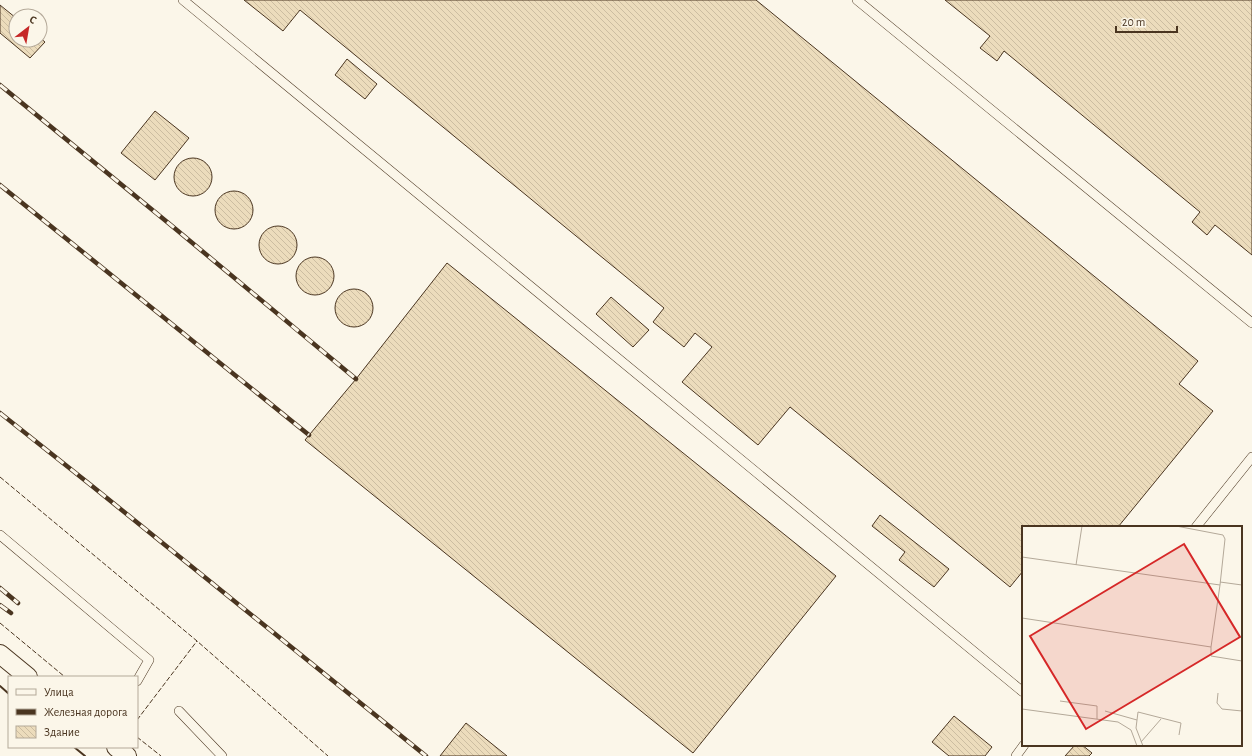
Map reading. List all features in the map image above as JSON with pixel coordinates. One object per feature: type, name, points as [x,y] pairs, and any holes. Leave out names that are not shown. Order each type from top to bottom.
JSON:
[{"type":"street","points":[[0,654],[27,676]]},
{"type":"street","points":[[117,748],[127,756]]},
{"type":"lane","points":[[183,0],[1022,691]]},
{"type":"lane","points":[[857,0],[1252,323]]},
{"type":"lane","points":[[1197,526],[1252,458]]},
{"type":"lane","points":[[0,535],[149,660],[138,679]]},
{"type":"lane","points":[[179,711],[222,756]]},
{"type":"lane","points":[[1016,756],[1023,746]]},
{"type":"building","points":[[244,0],[756,0],[1198,361],[1179,384],[1213,411],[1119,526],[1022,526],[1022,572],[1010,587],[790,407],[758,445],[682,382],[712,347],[695,333],[684,347],[653,322],[664,308],[300,10],[283,31]]},
{"type":"building","points":[[945,0],[1252,0],[1252,255],[1215,225],[1207,235],[1192,222],[1200,212],[1004,51],[997,61],[980,48],[990,36]]},
{"type":"building","points":[[0,5],[8,12],[8,40],[0,33]]},
{"type":"building","points":[[18,48],[39,48],[30,58]]},
{"type":"building","points":[[347,59],[377,84],[365,99],[335,75]]},
{"type":"building","points":[[155,111],[189,138],[155,180],[121,153]]},
{"type":"building","points":[[189,158],[197,158],[204,161],[209,166],[212,177],[209,188],[204,193],[197,196],[189,196],[182,193],[177,188],[174,181],[174,173],[177,166],[182,161]]},
{"type":"building","points":[[230,191],[238,191],[245,194],[250,199],[253,210],[250,221],[245,226],[238,229],[230,229],[223,226],[218,221],[215,214],[215,206],[218,199],[223,194]]},
{"type":"building","points":[[274,226],[282,226],[289,229],[294,234],[297,245],[294,256],[289,261],[282,264],[274,264],[267,261],[262,256],[259,249],[259,241],[262,234],[267,229]]},
{"type":"building","points":[[311,257],[319,257],[326,260],[331,265],[334,276],[331,287],[326,292],[319,295],[311,295],[304,292],[299,287],[296,280],[296,272],[299,265],[304,260]]},
{"type":"building","points":[[447,263],[836,576],[693,753],[305,440],[356,379]]},
{"type":"building","points":[[350,289],[358,289],[365,292],[370,297],[373,308],[370,319],[365,324],[358,327],[350,327],[343,324],[338,319],[335,312],[335,304],[338,297],[343,292]]},
{"type":"building","points":[[611,297],[649,330],[633,347],[596,314]]},
{"type":"building","points":[[880,515],[949,569],[934,587],[899,560],[905,552],[872,526]]},
{"type":"building","points":[[954,716],[992,747],[985,756],[949,756],[932,742]]},
{"type":"building","points":[[466,723],[507,756],[440,756]]},
{"type":"building","points":[[1074,746],[1083,746],[1092,753],[1089,756],[1065,756]]},
{"type":"railway","points":[[0,85],[356,379]]},
{"type":"railway","points":[[0,185],[309,435]]},
{"type":"railway","points":[[0,413],[426,756]]},
{"type":"railway","points":[[0,588],[18,603]]},
{"type":"railway","points":[[0,605],[11,613]]},
{"type":"fence","points":[[0,477],[197,641],[328,756]]},
{"type":"fence","points":[[0,623],[64,676]]},
{"type":"fence","points":[[138,719],[197,641]]},
{"type":"fence","points":[[138,738],[161,756]]},
{"type":"wall","points":[[0,686],[8,693]]},
{"type":"wall","points":[[75,748],[85,756]]}]
